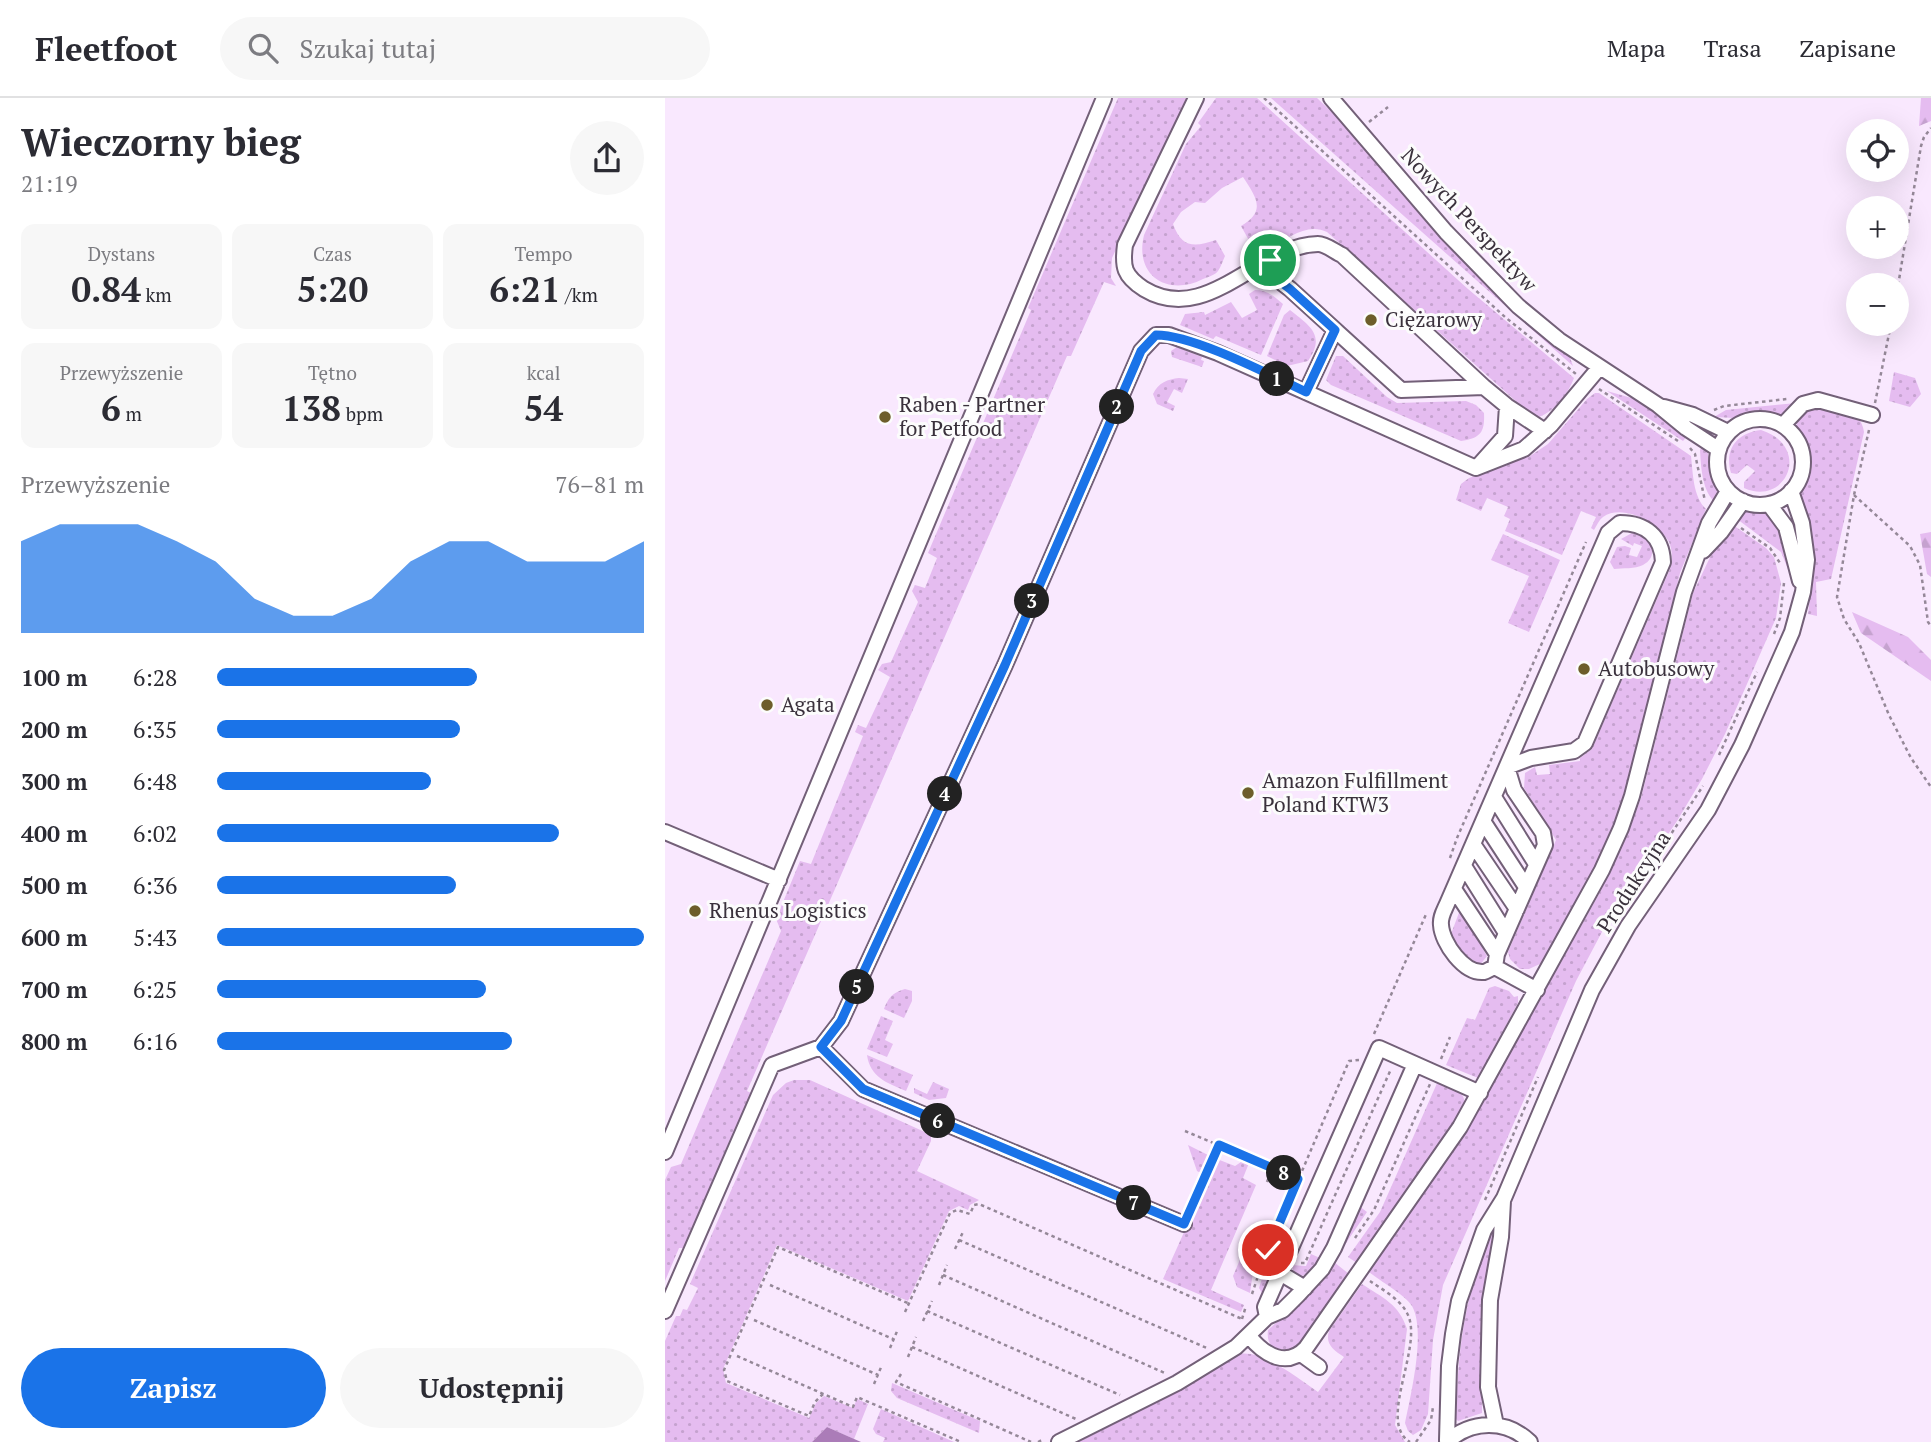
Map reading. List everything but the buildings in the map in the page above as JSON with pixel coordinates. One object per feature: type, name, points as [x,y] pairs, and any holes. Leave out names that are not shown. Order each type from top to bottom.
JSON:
[{"type":"street","points":[[665,1153],[1104,98]]},
{"type":"street","points":[[1196,98],[1125,244],[1123,265],[1132,282],[1156,296],[1177,300],[1197,297],[1302,247],[1321,244],[1342,256],[1484,387],[1545,431]]},
{"type":"street","points":[[1180,132],[1206,98]]},
{"type":"street","name":"Nowych Perspektyw","points":[[1331,98],[1477,266],[1539,323],[1599,368],[1658,405],[1693,415],[1718,449]]},
{"type":"street","points":[[1260,266],[1290,289],[1401,390],[1484,387]]},
{"type":"street","points":[[1306,392],[1335,330]]},
{"type":"street","points":[[665,1311],[772,1065],[821,1047],[841,1021],[1005,665],[1141,351],[1156,335],[1169,335],[1218,353],[1476,468],[1524,449],[1545,431],[1599,368]]},
{"type":"street","points":[[1783,425],[1803,404],[1818,400],[1872,415]]},
{"type":"street","points":[[1476,468],[1505,436],[1507,406]]},
{"type":"street","points":[[1755,419],[1783,425],[1793,435],[1803,462],[1800,476],[1791,491],[1769,504],[1759,505],[1743,501],[1728,491],[1717,469],[1718,449],[1728,432],[1741,423],[1755,419]]},
{"type":"street","name":"Nowych Perspektyw","points":[[1701,428],[1728,432]]},
{"type":"street","points":[[1244,1331],[1266,1352],[1280,1359],[1301,1354],[1438,1160],[1481,1093],[1588,897],[1621,828],[1641,763],[1678,611],[1709,523],[1728,491]]},
{"type":"street","name":"Produkcyjna","points":[[1447,1441],[1449,1366],[1459,1301],[1484,1230],[1504,1198],[1592,990],[1629,926],[1708,810],[1742,745],[1793,632],[1803,592],[1807,559],[1806,540],[1791,491]]},
{"type":"street","points":[[1699,554],[1721,531],[1743,501]]},
{"type":"street","name":"Produkcyjna","points":[[1769,504],[1786,527],[1803,592]]},
{"type":"street","points":[[1620,523],[1643,526],[1656,538],[1662,550],[1663,562],[1584,743],[1574,751],[1531,758],[1507,767],[1514,790],[1543,833],[1545,845],[1496,960],[1484,972],[1461,962],[1441,928],[1441,917],[1454,889],[1456,864],[1473,844],[1608,533],[1620,523]]},
{"type":"street","points":[[1494,797],[1536,864]]},
{"type":"street","points":[[1483,821],[1526,887]]},
{"type":"street","points":[[665,832],[779,880]]},
{"type":"street","points":[[1473,844],[1517,909]]},
{"type":"street","points":[[1456,864],[1506,933]]},
{"type":"street","points":[[1454,889],[1496,960],[1537,990]]},
{"type":"street","points":[[821,1047],[863,1089],[1184,1224]]},
{"type":"street","points":[[1267,1317],[1265,1307],[1379,1048],[1392,1060],[1415,1064],[1481,1093]]},
{"type":"street","points":[[1059,1442],[1177,1383],[1236,1348],[1244,1331],[1283,1310],[1305,1288],[1322,1269],[1334,1248],[1415,1064]]},
{"type":"street","name":"Produkcyjna","points":[[1496,1425],[1488,1387],[1490,1300],[1501,1237],[1504,1198]]},
{"type":"street","points":[[1280,1273],[1305,1288]]},
{"type":"street","points":[[1301,1354],[1319,1367]]},
{"type":"street","points":[[1447,1441],[1470,1427],[1496,1425],[1517,1431],[1530,1442]]},
{"type":"path","points":[[1359,130],[1388,107]]},
{"type":"path","points":[[1900,273],[1921,146],[1931,128]]},
{"type":"path","points":[[1888,336],[1854,495],[1837,597],[1895,726],[1911,758],[1931,787]]},
{"type":"path","points":[[1707,504],[1702,494],[1695,454],[1690,449],[1701,428],[1716,409],[1724,406],[1786,399]]},
{"type":"path","points":[[1854,495],[1910,546],[1920,565],[1928,622],[1931,625]]},
{"type":"path","points":[[1456,864],[1457,838],[1585,542]]},
{"type":"path","points":[[1370,1042],[1428,910]]},
{"type":"path","points":[[1252,1294],[1349,1061],[1362,1060],[1365,1054]]},
{"type":"path","points":[[1292,1262],[1305,1264],[1392,1060]]},
{"type":"path","points":[[1185,1131],[1298,1179]]},
{"type":"path","points":[[1184,1224],[1219,1145]]},
{"type":"path","points":[[1267,1182],[1273,1168]]},
{"type":"path","points":[[905,1312],[950,1213],[957,1210],[970,1214],[974,1205],[979,1203],[1242,1319]]},
{"type":"path","points":[[955,1249],[963,1232]]},
{"type":"path","points":[[959,1240],[1212,1350]]},
{"type":"path","points":[[823,1394],[815,1402],[809,1416],[727,1381],[724,1370],[778,1247],[910,1304]]},
{"type":"path","points":[[939,1285],[947,1265]]},
{"type":"path","points":[[943,1275],[1170,1375]]},
{"type":"path","points":[[770,1285],[893,1339]]},
{"type":"path","points":[[923,1321],[932,1301]]},
{"type":"path","points":[[1244,1331],[1242,1319],[1247,1306]]},
{"type":"path","points":[[927,1311],[1126,1398]]},
{"type":"path","points":[[754,1320],[878,1375]]},
{"type":"path","points":[[890,1348],[898,1329]]},
{"type":"path","points":[[908,1357],[916,1337]]},
{"type":"path","points":[[912,1347],[1080,1421]]},
{"type":"path","points":[[737,1356],[853,1407],[857,1397],[961,1442]]},
{"type":"path","points":[[874,1384],[882,1365]]},
{"type":"path","points":[[901,1374],[897,1382],[1031,1442]]},
{"type":"green space","points":[[1118,98],[1188,98],[1112,258],[1111,278],[1116,286],[1104,282],[1071,356],[1067,356],[747,1091],[751,1093],[683,1248],[679,1248],[665,1281],[665,1180],[671,1167],[681,1164],[781,931],[776,919],[800,861],[811,864],[863,736],[855,732],[858,725],[866,728],[890,677],[878,670],[882,664],[891,662],[918,602],[912,591],[915,585],[925,588],[937,558],[928,553],[1031,310],[1028,308]]},
{"type":"green space","points":[[1216,98],[1257,98],[1468,289],[1574,378],[1560,401],[1539,417],[1519,404],[1327,232],[1320,229],[1305,230],[1269,249],[1267,246],[1263,248],[1251,244],[1241,226],[1254,215],[1257,203],[1243,177],[1222,188],[1205,203],[1195,202],[1181,212],[1173,224],[1181,238],[1190,244],[1216,240],[1225,256],[1218,271],[1190,284],[1178,285],[1166,284],[1149,272],[1142,249],[1144,235],[1186,144],[1201,126],[1198,123]]},
{"type":"green space","points":[[1271,98],[1317,98],[1343,123],[1455,252],[1522,318],[1569,355],[1573,366]]},
{"type":"green space","points":[[1921,98],[1931,98],[1931,121],[1919,126]]},
{"type":"green space","points":[[1255,290],[1270,294],[1283,304],[1261,355],[1216,336],[1213,339],[1180,325],[1185,314],[1204,312],[1205,315],[1231,302],[1242,318],[1257,310],[1249,294]]},
{"type":"green space","points":[[1290,310],[1309,326],[1316,344],[1308,361],[1287,366],[1267,356],[1284,315]]},
{"type":"green space","points":[[1177,347],[1202,357],[1202,367],[1172,357],[1171,351]]},
{"type":"green space","points":[[1336,356],[1343,356],[1397,403],[1466,401],[1476,405],[1484,413],[1482,430],[1477,436],[1461,441],[1331,385],[1326,380]]},
{"type":"green space","points":[[1894,372],[1915,378],[1921,394],[1910,407],[1889,401]]},
{"type":"green space","points":[[1179,378],[1188,379],[1182,393],[1174,389],[1167,402],[1175,406],[1173,411],[1157,404],[1153,394],[1158,387]]},
{"type":"green space","points":[[1607,391],[1635,399],[1689,434],[1683,441]]},
{"type":"green space","points":[[1595,393],[1599,393],[1691,456],[1696,491],[1706,509],[1680,573],[1621,806],[1592,873],[1542,963],[1529,969],[1520,969],[1510,959],[1508,952],[1556,840],[1524,788],[1525,773],[1535,767],[1537,775],[1550,774],[1549,765],[1580,761],[1580,758],[1592,749],[1670,569],[1672,552],[1664,535],[1640,517],[1620,512],[1611,513],[1602,518],[1594,530],[1591,528],[1596,517],[1581,511],[1562,555],[1505,531],[1510,519],[1504,516],[1508,507],[1487,498],[1481,511],[1456,500],[1461,484],[1469,478],[1530,456],[1548,444]]},
{"type":"green space","points":[[1796,403],[1789,411],[1779,416],[1757,411],[1734,418],[1714,417],[1726,410]]},
{"type":"green space","points":[[1818,406],[1853,415],[1862,424],[1864,432],[1831,579],[1816,582],[1817,616],[1808,614],[1811,548],[1808,522],[1798,490],[1805,456],[1796,428],[1803,413]]},
{"type":"green space","points":[[1761,430],[1777,438],[1786,448],[1789,460],[1788,472],[1782,482],[1772,489],[1759,492],[1744,488],[1744,482],[1755,471],[1747,465],[1737,474],[1731,473],[1729,457],[1739,439]]},
{"type":"green space","points":[[1703,445],[1707,450],[1717,491],[1716,503],[1703,479],[1700,450]]},
{"type":"green space","points":[[1752,508],[1763,511],[1778,525],[1786,546],[1792,579],[1781,552],[1737,519],[1744,511]]},
{"type":"green space","points":[[1733,525],[1766,548],[1774,557],[1781,583],[1776,618],[1725,734],[1702,779],[1677,821],[1603,930],[1576,981],[1443,1285],[1433,1340],[1428,1414],[1421,1430],[1413,1435],[1405,1423],[1418,1346],[1416,1317],[1409,1302],[1369,1272],[1466,1131],[1599,894],[1627,836],[1641,798],[1693,593],[1713,551]]},
{"type":"green space","points":[[1931,532],[1931,577],[1927,574],[1920,534]]},
{"type":"green space","points":[[1632,533],[1648,541],[1652,556],[1643,565],[1614,569],[1610,562],[1617,547],[1631,548],[1629,555],[1637,557],[1642,546],[1634,543],[1633,546],[1621,539]]},
{"type":"green space","points":[[1503,534],[1560,560],[1529,632],[1508,623],[1529,576],[1491,560]]},
{"type":"green space","points":[[1852,612],[1908,637],[1931,660],[1931,681],[1861,633]]},
{"type":"green space","points":[[1460,910],[1487,956],[1480,965],[1462,953],[1451,934]]},
{"type":"green space","points":[[1495,986],[1509,991],[1514,997],[1518,996],[1518,1003],[1478,1078],[1446,1065],[1467,1018],[1475,1020],[1489,988]]},
{"type":"green space","points":[[905,989],[912,991],[912,1001],[904,1018],[884,1009],[891,996]]},
{"type":"green space","points":[[881,1016],[893,1021],[885,1040],[893,1044],[887,1057],[867,1049]]},
{"type":"green space","points":[[867,1055],[913,1075],[906,1091],[876,1074]]},
{"type":"green space","points":[[810,1080],[927,1133],[931,1136],[931,1141],[917,1171],[979,1200],[970,1205],[968,1210],[959,1206],[949,1211],[908,1301],[777,1245],[723,1369],[726,1383],[809,1418],[816,1403],[824,1396],[853,1408],[857,1399],[868,1404],[854,1439],[827,1427],[812,1442],[665,1442],[665,1341],[676,1316],[680,1316],[683,1309],[687,1310],[698,1288],[690,1284],[773,1095],[786,1083]]},
{"type":"green space","points":[[1438,1081],[1459,1092],[1465,1104],[1357,1263],[1348,1257],[1380,1212]]},
{"type":"green space","points":[[933,1082],[949,1089],[946,1098],[929,1100],[914,1093],[914,1088],[927,1094]]},
{"type":"green space","points":[[1188,1145],[1212,1157],[1204,1175],[1197,1171]]},
{"type":"green space","points":[[1217,1159],[1235,1166],[1244,1160],[1249,1163],[1243,1178],[1256,1185],[1211,1290],[1244,1305],[1241,1312],[1163,1279]]},
{"type":"green space","points":[[1359,1206],[1367,1212],[1340,1252],[1339,1251]]},
{"type":"green space","points":[[1493,1228],[1495,1229],[1482,1323],[1482,1413],[1458,1421],[1459,1369],[1464,1322],[1475,1276]]},
{"type":"green space","points":[[1253,1229],[1266,1235],[1254,1265],[1250,1293],[1237,1287],[1233,1276]]},
{"type":"green space","points":[[1311,1254],[1320,1258],[1310,1272],[1302,1276],[1294,1272],[1291,1265],[1306,1266]]},
{"type":"green space","points":[[1271,1256],[1279,1259],[1262,1293],[1259,1288]]},
{"type":"green space","points":[[1334,1262],[1349,1274],[1296,1348],[1288,1353],[1275,1348],[1268,1340],[1268,1330],[1311,1291]]},
{"type":"green space","points":[[1362,1284],[1395,1307],[1407,1329],[1395,1425],[1405,1442],[1079,1442],[1189,1385],[1239,1354],[1259,1356],[1291,1373],[1318,1392],[1344,1357],[1331,1346],[1328,1340],[1329,1331]]},
{"type":"green space","points":[[892,1383],[980,1421],[979,1433],[897,1398],[891,1391]]},
{"type":"green space","points":[[881,1409],[954,1442],[883,1442],[885,1438],[876,1434],[873,1429]]},
{"type":"shaded area","points":[[827,1427],[861,1442],[812,1442]]},
{"type":"place","name":"Ciężarowy","points":[[1371,320]]},
{"type":"place","name":"Raben - Partner for Petfood","points":[[885,417]]},
{"type":"place","name":"Autobusowy","points":[[1584,669]]},
{"type":"place","name":"Agata","points":[[767,705]]},
{"type":"place","name":"Amazon Fulfillment Poland KTW3","points":[[1248,793]]},
{"type":"place","name":"Rhenus Logistics","points":[[695,911]]},
{"type":"route","points":[[1268,1250],[1298,1179],[1219,1145],[1184,1224],[863,1089],[821,1047],[841,1021],[1005,665],[1141,351],[1156,335],[1169,335],[1218,353],[1306,392],[1335,330],[1260,266],[1270,260]]}]
